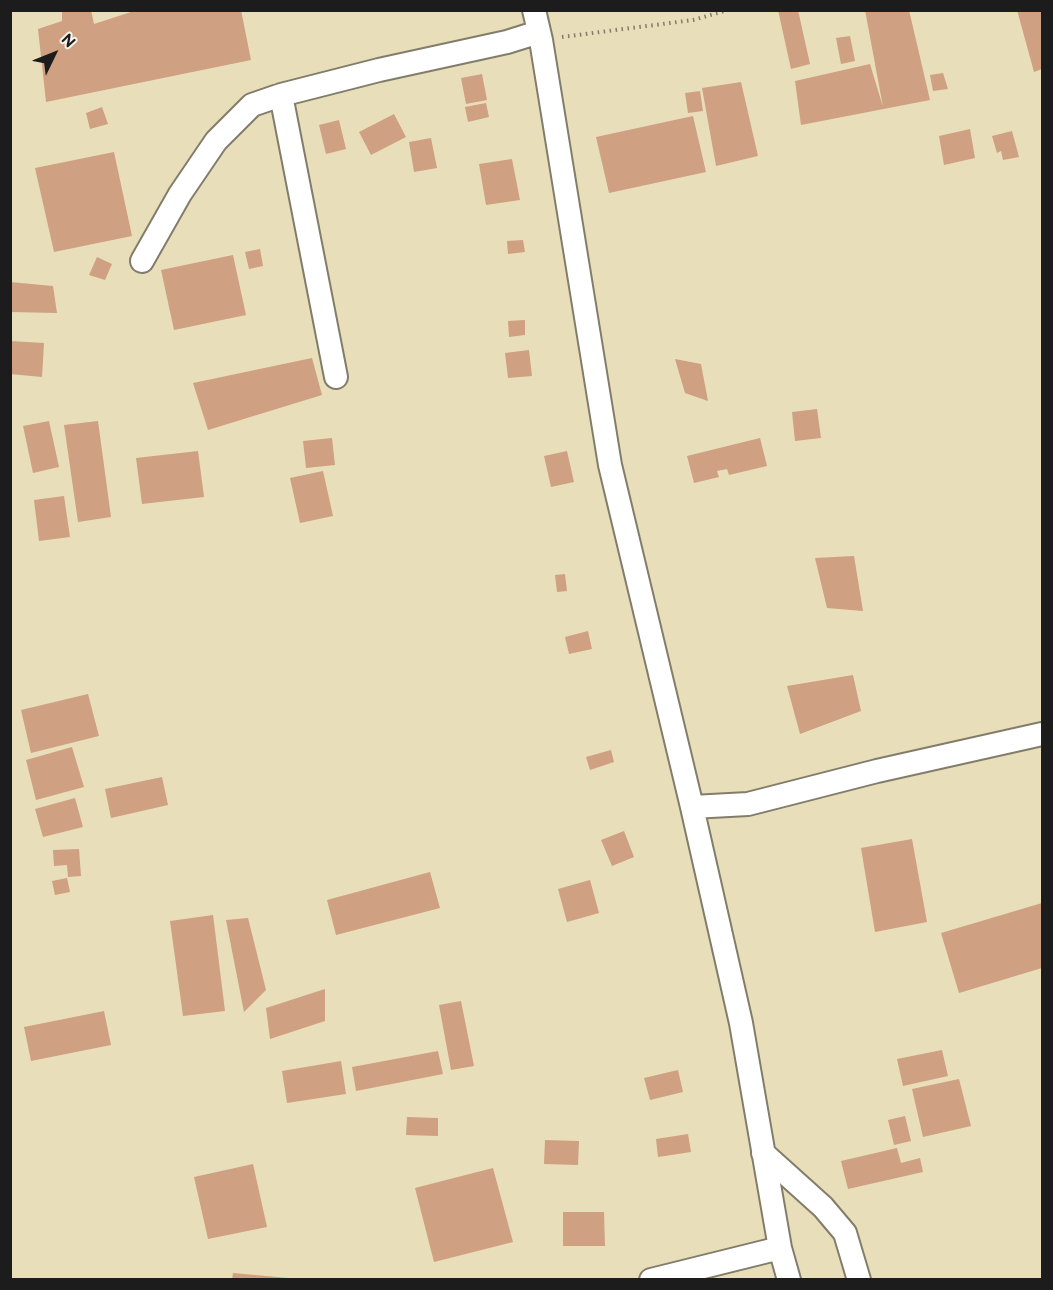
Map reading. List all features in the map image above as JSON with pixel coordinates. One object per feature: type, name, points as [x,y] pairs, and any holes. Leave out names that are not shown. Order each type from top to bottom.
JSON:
[{"type":"street","points":[[142,261],[180,194],[216,141],[252,105],[281,95],[379,70],[507,42],[538,28],[610,465],[741,1023],[780,1248],[789,1280]]},
{"type":"street","points":[[281,95],[336,378]]},
{"type":"street","points":[[692,807],[748,804],[908,763],[1042,734]]},
{"type":"street","points":[[764,1154],[823,1207],[844,1233],[859,1280]]},
{"type":"street","points":[[651,1280],[780,1248]]},
{"type":"path","points":[[538,28],[693,21],[728,10]]},
{"type":"building","points":[[62,10],[91,10],[94,24],[137,10],[241,10],[251,60],[46,102],[38,29],[62,21]]},
{"type":"building","points":[[778,10],[798,10],[810,64],[791,69]]},
{"type":"building","points":[[865,10],[909,10],[930,100],[801,125],[795,81],[870,64],[883,107]]},
{"type":"building","points":[[1017,10],[1042,10],[1042,69],[1034,72]]},
{"type":"building","points":[[850,36],[855,61],[841,64],[836,38]]},
{"type":"building","points":[[943,73],[948,89],[933,91],[930,75]]},
{"type":"building","points":[[482,74],[487,100],[466,104],[461,78]]},
{"type":"building","points":[[741,82],[758,156],[716,166],[702,88]]},
{"type":"building","points":[[700,91],[703,111],[688,113],[685,93]]},
{"type":"building","points":[[486,103],[489,117],[468,122],[465,107]]},
{"type":"building","points":[[102,107],[108,124],[90,129],[86,113]]},
{"type":"building","points":[[394,114],[406,137],[371,155],[359,132]]},
{"type":"building","points":[[693,116],[706,172],[609,193],[596,137]]},
{"type":"building","points":[[339,120],[346,149],[326,154],[319,125]]},
{"type":"building","points":[[970,129],[975,158],[944,165],[939,136]]},
{"type":"building","points":[[1012,131],[1019,157],[1003,160],[1001,151],[997,153],[992,136]]},
{"type":"building","points":[[431,138],[437,168],[414,172],[409,142]]},
{"type":"building","points":[[114,152],[132,236],[54,252],[35,168]]},
{"type":"building","points":[[512,159],[520,200],[486,205],[479,164]]},
{"type":"building","points":[[523,240],[525,252],[508,254],[507,241]]},
{"type":"building","points":[[260,249],[263,266],[249,269],[245,252]]},
{"type":"building","points":[[233,255],[246,315],[174,330],[161,270]]},
{"type":"building","points":[[97,257],[112,264],[105,280],[89,275]]},
{"type":"building","points":[[10,282],[53,286],[57,313],[10,312]]},
{"type":"building","points":[[525,320],[525,335],[509,337],[508,321]]},
{"type":"building","points":[[10,341],[44,343],[42,377],[10,374]]},
{"type":"building","points":[[529,350],[532,376],[508,378],[505,353]]},
{"type":"building","points":[[312,358],[322,395],[208,430],[193,383]]},
{"type":"building","points":[[675,359],[701,364],[708,401],[685,393]]},
{"type":"building","points":[[817,409],[821,438],[795,441],[792,412]]},
{"type":"building","points":[[49,421],[59,467],[33,473],[23,426]]},
{"type":"building","points":[[98,421],[111,517],[78,522],[64,425]]},
{"type":"building","points":[[332,438],[335,465],[306,468],[303,441]]},
{"type":"building","points":[[760,438],[767,466],[729,475],[727,469],[717,471],[719,477],[694,483],[687,456]]},
{"type":"building","points":[[198,451],[204,497],[142,504],[136,458]]},
{"type":"building","points":[[567,451],[574,482],[551,487],[544,456]]},
{"type":"building","points":[[323,471],[333,516],[300,523],[290,478]]},
{"type":"building","points":[[64,496],[70,537],[39,541],[34,500]]},
{"type":"building","points":[[854,556],[863,611],[827,608],[815,558]]},
{"type":"building","points":[[565,574],[567,591],[557,592],[555,575]]},
{"type":"building","points":[[588,631],[592,649],[569,654],[565,637]]},
{"type":"building","points":[[853,675],[861,711],[800,734],[787,686]]},
{"type":"building","points":[[88,694],[99,736],[31,753],[21,710]]},
{"type":"building","points":[[72,747],[84,787],[36,800],[26,760]]},
{"type":"building","points":[[611,750],[614,762],[590,770],[586,757]]},
{"type":"building","points":[[162,777],[168,805],[111,818],[105,789]]},
{"type":"building","points":[[75,798],[83,827],[43,837],[35,809]]},
{"type":"building","points":[[624,831],[634,857],[612,866],[601,840]]},
{"type":"building","points":[[912,839],[927,922],[875,932],[861,848]]},
{"type":"building","points":[[79,849],[81,876],[68,877],[67,865],[54,866],[53,850]]},
{"type":"building","points":[[430,872],[440,908],[336,935],[327,900]]},
{"type":"building","points":[[67,878],[70,892],[55,895],[52,881]]},
{"type":"building","points":[[590,880],[599,913],[567,922],[558,889]]},
{"type":"building","points":[[1042,903],[1042,968],[959,993],[941,933]]},
{"type":"building","points":[[213,915],[225,1011],[183,1016],[170,921]]},
{"type":"building","points":[[248,918],[266,990],[244,1012],[226,920]]},
{"type":"building","points":[[325,989],[325,1021],[270,1039],[266,1008]]},
{"type":"building","points":[[461,1001],[474,1066],[451,1070],[439,1005]]},
{"type":"building","points":[[104,1011],[111,1045],[31,1061],[24,1027]]},
{"type":"building","points":[[942,1050],[948,1076],[903,1086],[897,1059]]},
{"type":"building","points":[[438,1051],[443,1074],[356,1091],[352,1067]]},
{"type":"building","points":[[341,1061],[346,1094],[287,1103],[282,1071]]},
{"type":"building","points":[[678,1070],[683,1092],[650,1100],[644,1078]]},
{"type":"building","points":[[959,1079],[971,1126],[923,1137],[912,1089]]},
{"type":"building","points":[[905,1116],[911,1141],[894,1145],[888,1120]]},
{"type":"building","points":[[407,1117],[438,1118],[438,1136],[406,1135]]},
{"type":"building","points":[[688,1134],[691,1152],[658,1157],[656,1139]]},
{"type":"building","points":[[545,1140],[579,1141],[578,1165],[544,1164]]},
{"type":"building","points":[[897,1148],[901,1163],[920,1158],[923,1172],[848,1189],[841,1161]]},
{"type":"building","points":[[253,1164],[267,1227],[208,1239],[194,1177]]},
{"type":"building","points":[[493,1168],[513,1242],[434,1262],[415,1188]]},
{"type":"building","points":[[563,1212],[604,1212],[605,1246],[563,1246]]},
{"type":"building","points":[[233,1273],[288,1278],[288,1280],[232,1280]]}]
